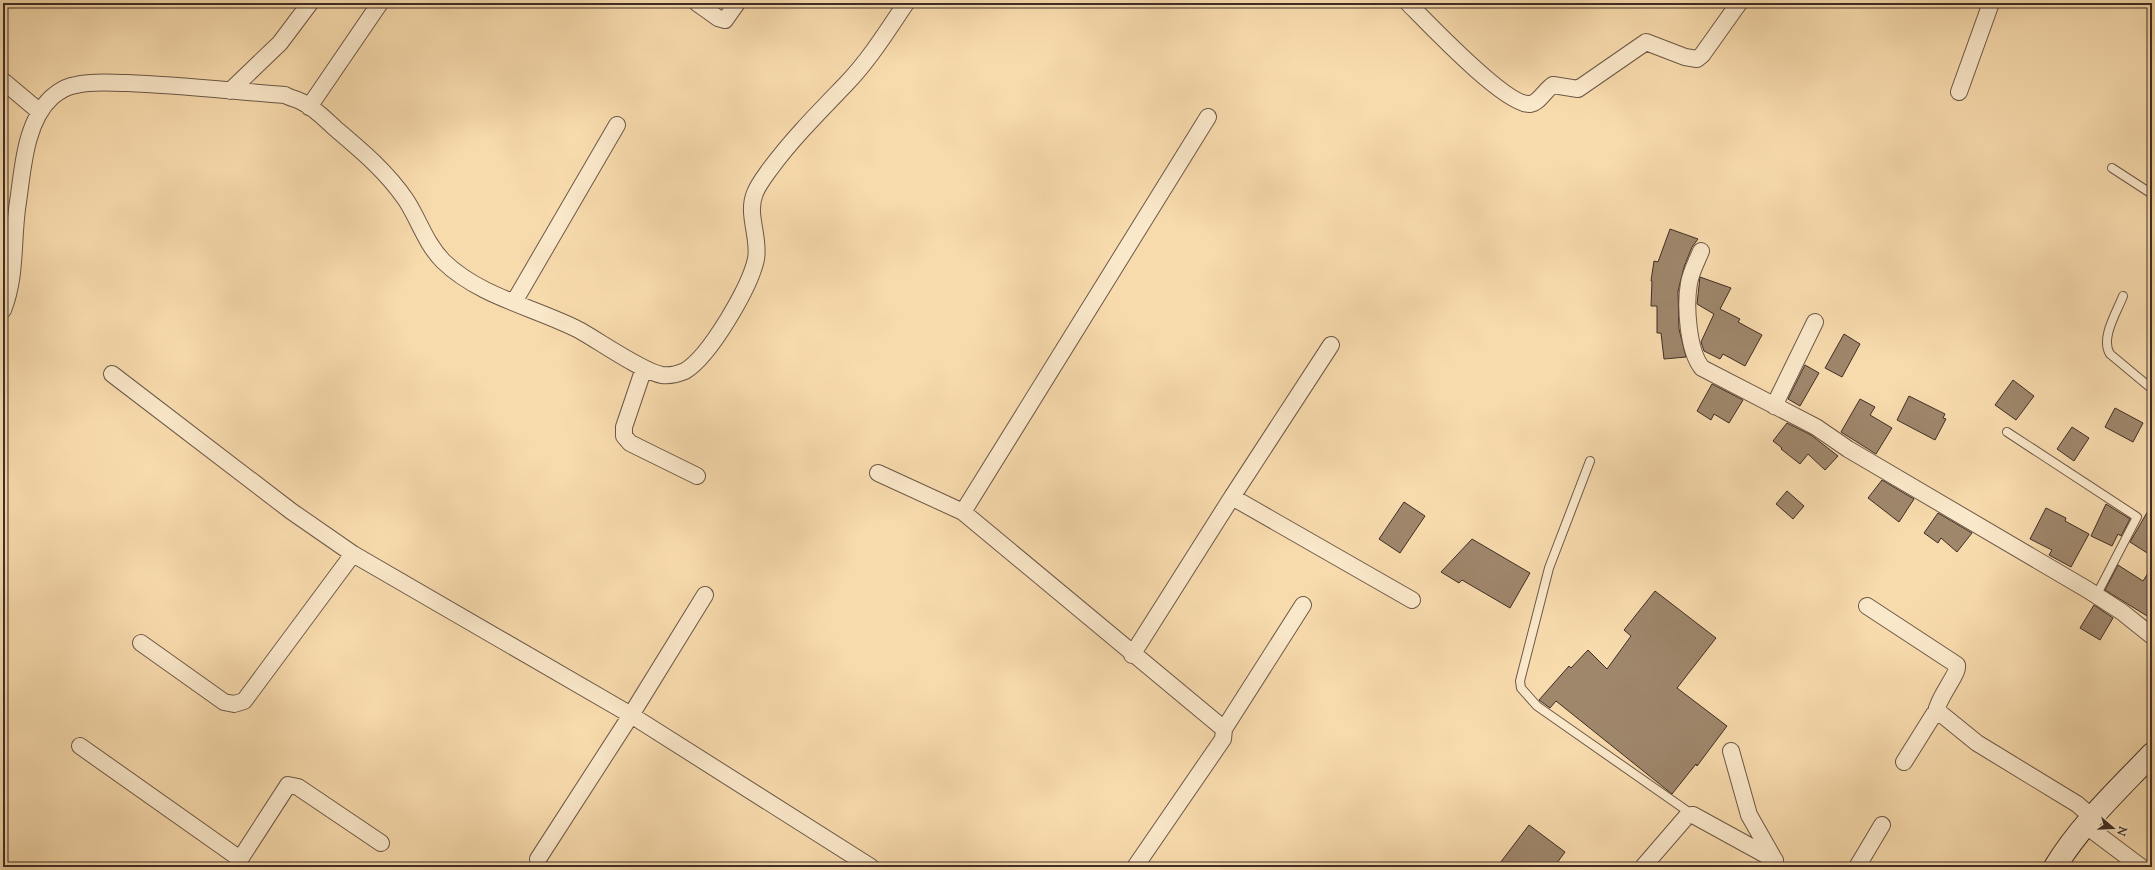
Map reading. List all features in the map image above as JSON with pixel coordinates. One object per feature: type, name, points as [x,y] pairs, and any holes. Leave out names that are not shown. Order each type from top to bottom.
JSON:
[{"type":"main road","points":[[2055,867],[2088,821],[2152,754]]},
{"type":"street","points":[[230,91],[280,43],[310,3]]},
{"type":"street","points":[[309,107],[380,3]]},
{"type":"street","points":[[697,3],[718,18],[725,20],[737,3]]},
{"type":"street","points":[[3,310],[12,272],[17,204],[28,144],[40,112],[51,98],[62,89],[86,83],[145,84],[284,95],[309,107],[384,171],[407,203],[425,237],[443,261],[472,282],[514,302],[556,318],[601,342],[644,368],[662,375],[674,375],[687,370],[715,340],[729,317],[756,260],[757,245],[752,205],[755,193],[778,158],[818,112],[848,82],[906,3]]},
{"type":"street","points":[[1408,3],[1446,42],[1511,98],[1529,104],[1535,103],[1553,85],[1578,89],[1646,42],[1685,57],[1698,59],[1740,3]]},
{"type":"street","points":[[1959,92],[1990,3]]},
{"type":"street","points":[[3,81],[40,112]]},
{"type":"street","points":[[963,512],[1208,117]]},
{"type":"street","points":[[514,302],[617,125]]},
{"type":"street","points":[[1700,251],[1689,282],[1688,293],[1691,347],[1696,361],[1702,368],[1816,427],[1848,449],[2122,612],[2152,636]]},
{"type":"street","points":[[1774,406],[1815,322]]},
{"type":"street","points":[[1132,655],[1331,345]]},
{"type":"street","points":[[644,368],[624,427],[624,436],[630,443],[697,476]]},
{"type":"street","points":[[112,374],[291,511],[353,554],[631,715],[871,867]]},
{"type":"street","points":[[878,473],[963,512],[1132,655],[1224,729]]},
{"type":"street","points":[[1232,497],[1412,600]]},
{"type":"street","points":[[141,643],[224,702],[234,704],[244,701],[353,554]]},
{"type":"street","points":[[538,859],[706,595]]},
{"type":"street","points":[[1135,867],[1223,739],[1224,729],[1303,605]]},
{"type":"street","points":[[1867,606],[1957,665],[1956,671],[1940,698],[1936,712],[1904,762]]},
{"type":"street","points":[[1936,712],[1944,715],[1994,754],[2077,804],[2088,821],[2141,867]]},
{"type":"street","points":[[80,746],[237,863],[288,785],[298,787],[380,843]]},
{"type":"street","points":[[1731,751],[1749,816],[1777,864]]},
{"type":"street","points":[[1643,867],[1687,816],[1693,815],[1777,864]]},
{"type":"street","points":[[1856,867],[1882,825]]},
{"type":"lane","points":[[2112,168],[2152,194]]},
{"type":"lane","points":[[2123,296],[2107,340],[2106,348],[2110,354],[2152,390]]},
{"type":"lane","points":[[2007,432],[2137,517],[2096,596]]},
{"type":"lane","points":[[1590,461],[1549,568],[1520,680],[1521,688],[1537,706],[1693,815]]},
{"type":"building","points":[[1670,229],[1698,239],[1692,247],[1684,267],[1678,291],[1679,329],[1686,357],[1664,359],[1661,333],[1657,333],[1657,306],[1651,306],[1651,281],[1654,261],[1658,262]]},
{"type":"building","points":[[1700,277],[1731,288],[1720,309],[1740,319],[1738,322],[1762,335],[1745,366],[1723,354],[1720,359],[1704,351],[1701,342],[1714,314],[1697,304]]},
{"type":"building","points":[[1844,334],[1860,344],[1842,377],[1825,368]]},
{"type":"building","points":[[1805,365],[1819,373],[1800,406],[1788,399]]},
{"type":"building","points":[[2013,380],[2034,396],[2016,420],[1995,405]]},
{"type":"building","points":[[1712,384],[1743,400],[1729,423],[1714,414],[1711,420],[1697,411]]},
{"type":"building","points":[[1909,396],[1945,414],[1943,418],[1946,419],[1935,440],[1897,420]]},
{"type":"building","points":[[1860,399],[1875,407],[1870,415],[1892,428],[1876,454],[1841,432]]},
{"type":"building","points":[[2115,408],[2143,423],[2133,442],[2105,427]]},
{"type":"building","points":[[1787,423],[1811,435],[1838,456],[1825,470],[1808,454],[1800,464],[1773,441]]},
{"type":"building","points":[[2072,427],[2089,438],[2074,461],[2057,449]]},
{"type":"building","points":[[1882,480],[1914,499],[1899,522],[1868,498]]},
{"type":"building","points":[[1787,491],[1804,506],[1793,519],[1776,504]]},
{"type":"building","points":[[1404,502],[1425,516],[1400,553],[1379,539]]},
{"type":"building","points":[[2106,504],[2130,519],[2121,536],[2118,534],[2112,546],[2091,536]]},
{"type":"building","points":[[2152,504],[2152,556],[2130,542]]},
{"type":"building","points":[[2046,508],[2066,518],[2065,521],[2089,534],[2071,567],[2049,555],[2052,550],[2030,539]]},
{"type":"building","points":[[1938,513],[1972,533],[1957,552],[1941,538],[1938,543],[1924,533]]},
{"type":"building","points":[[1472,539],[1530,573],[1510,608],[1462,580],[1459,583],[1441,572]]},
{"type":"building","points":[[2118,565],[2143,581],[2152,567],[2152,619],[2105,590]]},
{"type":"building","points":[[1655,591],[1716,638],[1677,688],[1727,726],[1697,766],[1696,764],[1672,794],[1556,701],[1550,708],[1539,700],[1569,666],[1571,668],[1588,650],[1607,669],[1631,636],[1624,630]]},
{"type":"building","points":[[2094,605],[2113,618],[2100,640],[2080,628]]},
{"type":"building","points":[[1529,825],[1565,852],[1554,867],[1497,867]]}]
